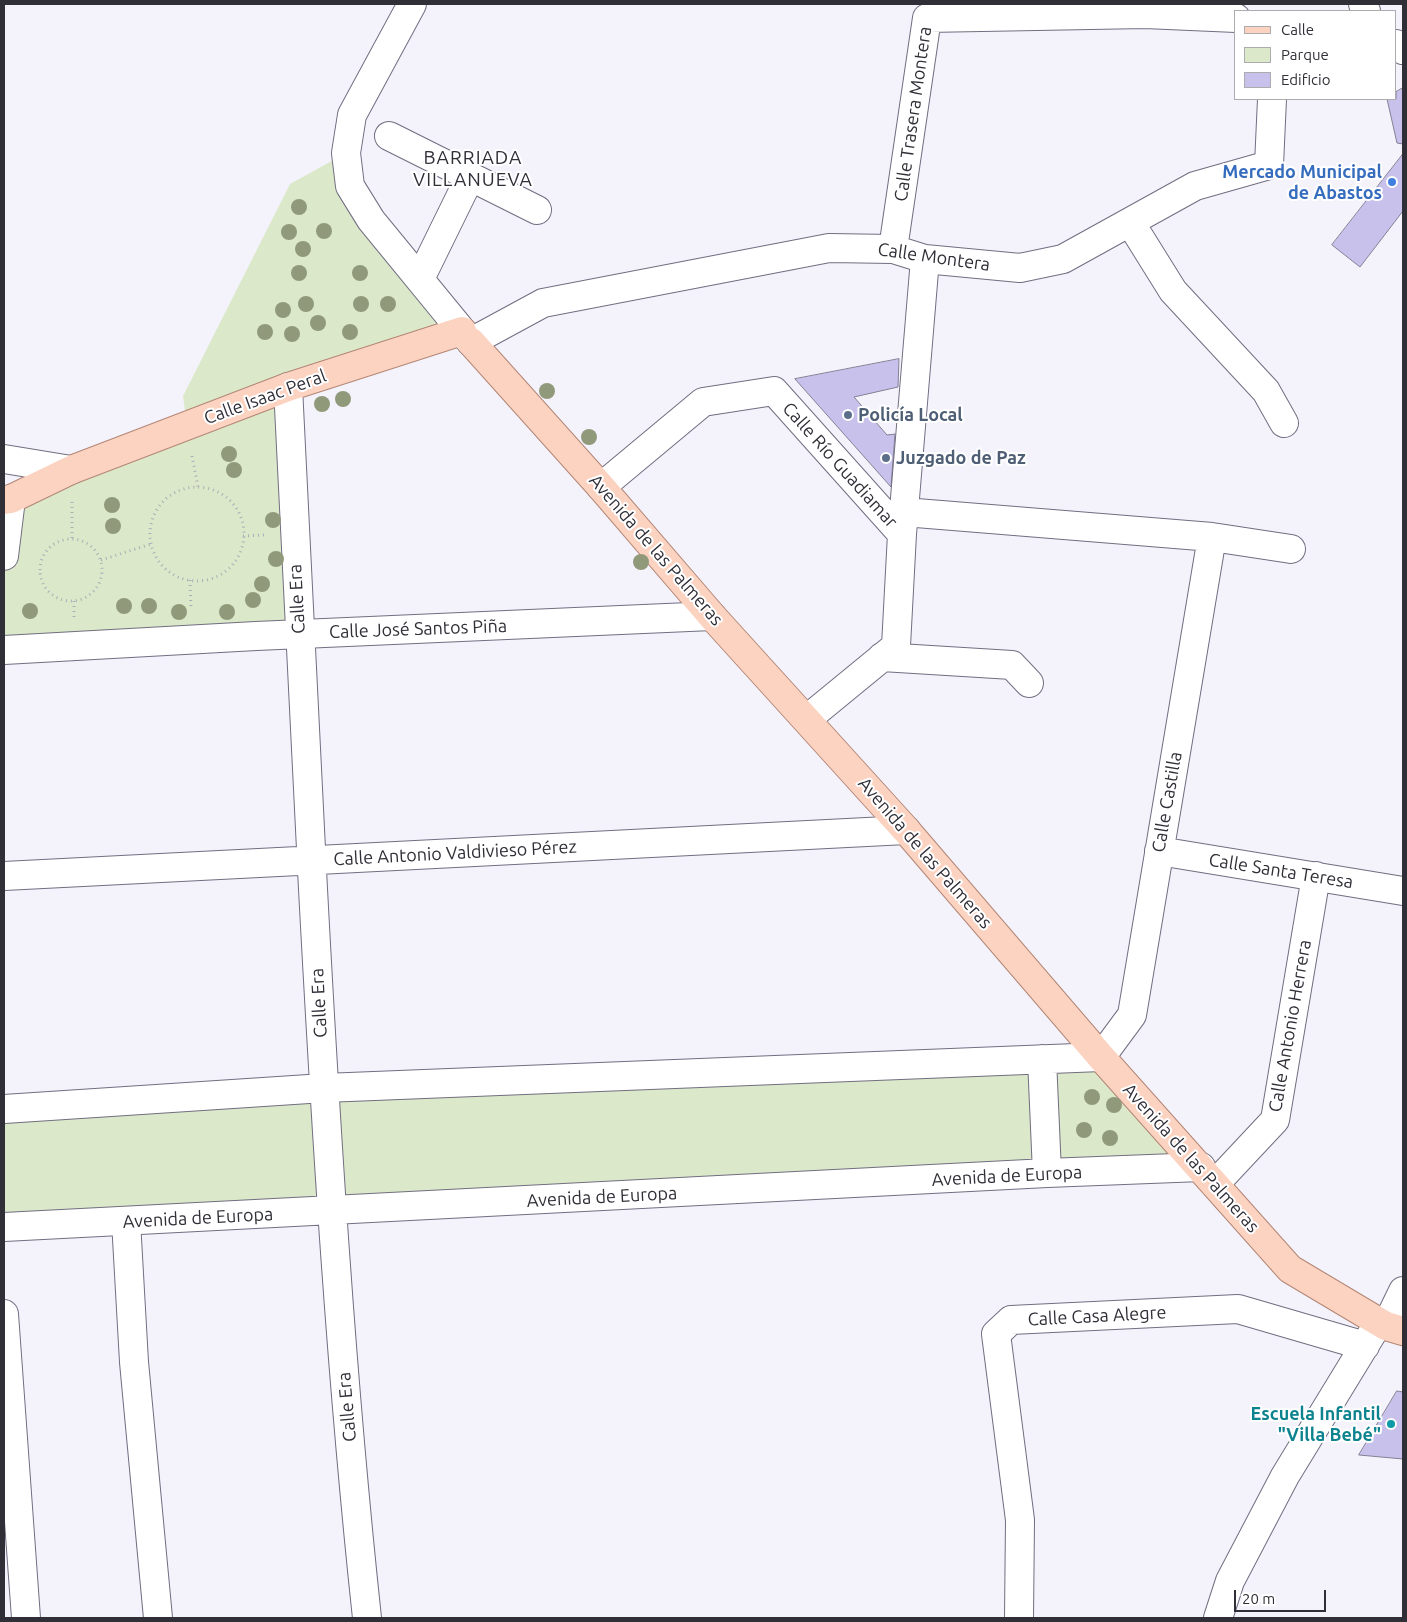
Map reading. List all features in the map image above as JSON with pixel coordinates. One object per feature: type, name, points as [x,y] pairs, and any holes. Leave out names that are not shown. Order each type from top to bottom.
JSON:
[{"type":"main road","name":"Calle Isaac Peral","points":[[7,500],[71,470],[288,387],[467,337]]},
{"type":"main road","name":"Avenida de las Palmeras","points":[[467,337],[602,487],[712,616],[906,830],[1100,1056],[1290,1270],[1389,1326]]},
{"type":"street","points":[[412,4],[352,115],[346,153],[350,186],[371,220],[467,337]]},
{"type":"street","name":"Calle Trasera Montera","points":[[893,249],[927,18],[1145,14],[1234,18]]},
{"type":"street","name":"Calle Montera","points":[[467,337],[543,303],[829,248],[893,249],[925,258],[1020,268],[1062,259],[1195,186],[1269,165],[1272,100]]},
{"type":"street","points":[[389,136],[537,210]]},
{"type":"street","points":[[420,279],[470,177]]},
{"type":"street","points":[[1130,222],[1173,291],[1266,391],[1284,423]]},
{"type":"street","points":[[807,719],[896,646],[903,523],[925,258]]},
{"type":"street","name":"Calle Era","points":[[288,387],[299,634],[324,1088],[356,1515],[367,1618]]},
{"type":"street","name":"Calle Río Guadiamar","points":[[602,487],[703,402],[774,391],[903,523],[1212,537],[1291,549]]},
{"type":"street","points":[[4,459],[71,470]]},
{"type":"street","points":[[4,556],[7,500]]},
{"type":"street","name":"Calle Castilla","points":[[1100,1056],[1132,1015],[1212,537]]},
{"type":"street","name":"Calle José Santos Piña","points":[[4,650],[299,634],[712,616]]},
{"type":"street","points":[[882,657],[1012,665],[1030,683]]},
{"type":"street","name":"Calle Antonio Valdivieso Pérez","points":[[4,876],[906,830]]},
{"type":"street","name":"Calle Santa Teresa","points":[[1158,851],[1403,891]]},
{"type":"street","name":"Calle Antonio Herrera","points":[[1208,1176],[1275,1120],[1316,876]]},
{"type":"street","points":[[4,1109],[324,1088],[1100,1056]]},
{"type":"street","points":[[1042,1059],[1048,1173]]},
{"type":"street","name":"Avenida de Europa","points":[[4,1227],[1048,1173],[1208,1176]]},
{"type":"street","points":[[126,1221],[134,1362],[158,1618]]},
{"type":"street","points":[[1218,1618],[1230,1581],[1285,1476],[1365,1346],[1389,1326],[1403,1291]]},
{"type":"street","name":"Calle Casa Alegre","points":[[1019,1618],[1020,1520],[996,1334],[1011,1320],[1238,1309],[1365,1346]]},
{"type":"street","points":[[4,1314],[26,1618]]},
{"type":"path","points":[[191,487],[207,488],[221,494],[233,503],[240,516],[244,531],[242,547],[236,560],[225,572],[211,579],[196,581],[180,578],[166,570],[156,558],[151,544],[150,528],[154,513],[164,500],[176,492],[191,487]]},
{"type":"path","points":[[67,538],[88,543],[96,550],[101,560],[101,580],[96,590],[88,596],[68,601],[54,596],[43,585],[40,575],[43,555],[49,548],[67,538]]},
{"type":"path","points":[[101,560],[151,544]]},
{"type":"green space","points":[[346,153],[350,186],[462,331],[288,387],[299,634],[4,650],[4,556],[11,499],[187,426],[183,396],[290,184]]},
{"type":"green space","points":[[1101,1057],[1201,1167],[4,1227],[4,1109]]},
{"type":"building","points":[[1403,88],[1403,144],[1397,143],[1387,100],[1397,100],[1397,91]]},
{"type":"building","name":"Mercado Municipal de Abastos","points":[[1403,154],[1403,211],[1360,267],[1332,245]]},
{"type":"building","name":"Policía Local","points":[[899,359],[898,387],[854,397],[887,435],[895,434],[891,487],[795,379]]},
{"type":"building","name":"Escuela Infantil \"Villa Bebé\"","points":[[1397,1391],[1403,1392],[1403,1459],[1359,1455]]},
{"type":"place","name":"Mercado Municipal de Abastos","points":[[1392,182]]},
{"type":"place","name":"Policía Local","points":[[848,415]]},
{"type":"place","name":"Juzgado de Paz","points":[[886,458]]},
{"type":"place","name":"Escuela Infantil \"Villa Bebé\"","points":[[1391,1424]]},
{"type":"district","name":"BARRIADA VILLANUEVA","points":[[473,169]]}]
